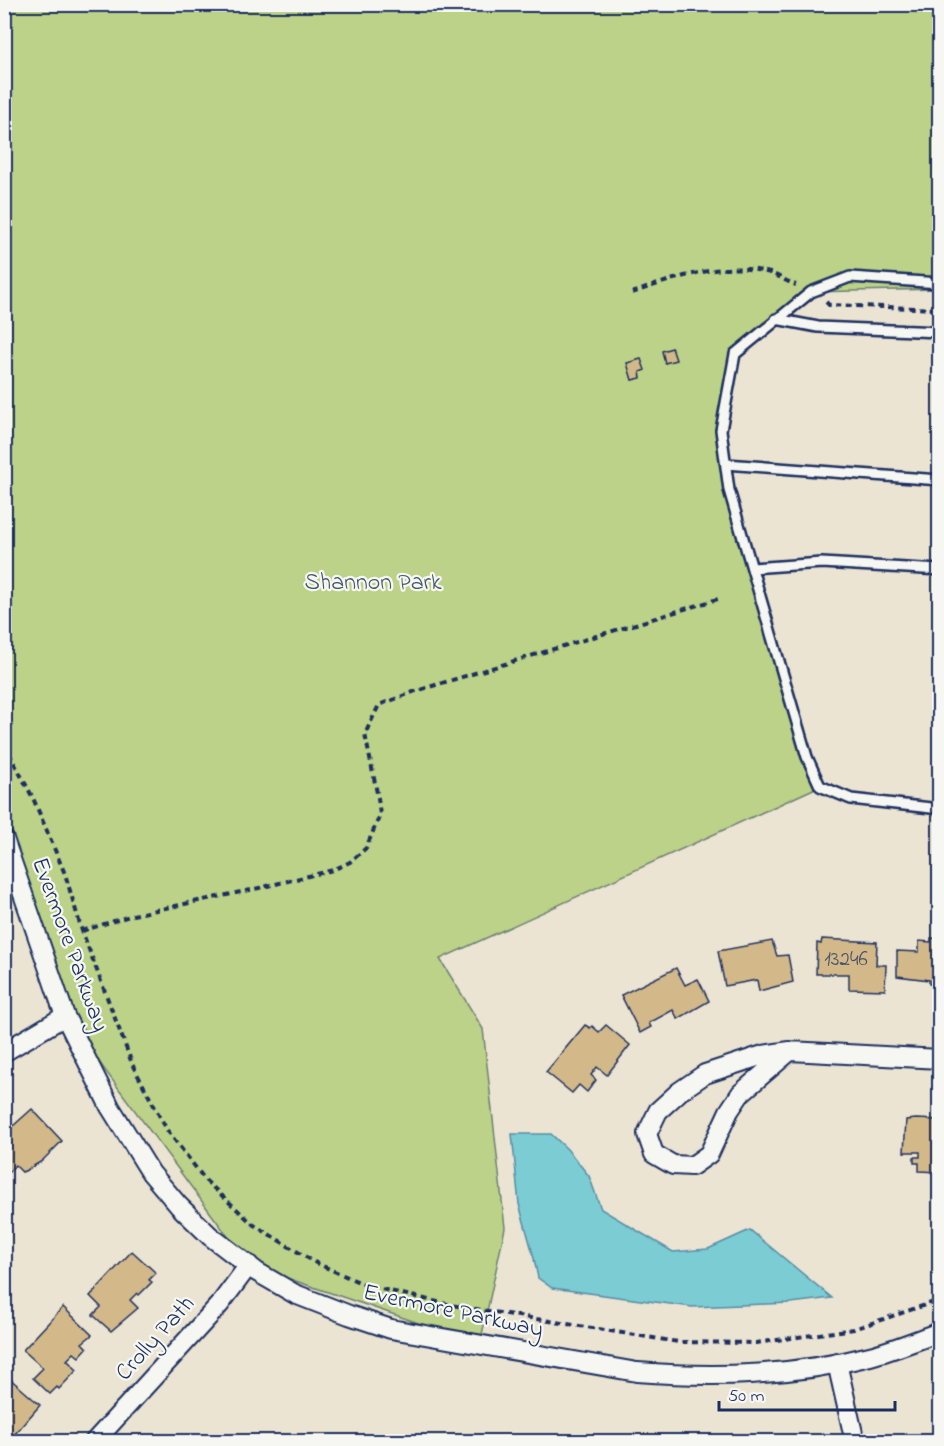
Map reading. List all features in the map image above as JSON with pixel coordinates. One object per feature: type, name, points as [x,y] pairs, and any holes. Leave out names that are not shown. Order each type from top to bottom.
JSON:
[{"type":"street","name":"Evermore Parkway","points":[[4,839],[65,1016],[110,1107],[151,1173],[195,1222],[249,1265],[295,1294],[328,1308],[391,1329],[637,1372],[752,1375],[837,1363],[872,1355],[939,1332]]},
{"type":"street","points":[[4,1052],[65,1016]]},
{"type":"street","points":[[790,1051],[741,1093],[729,1111],[709,1154],[692,1166],[673,1166],[654,1154],[647,1134],[657,1111],[705,1074],[733,1063],[763,1054],[790,1051],[939,1059]]},
{"type":"street","name":"Crolly Path","points":[[94,1442],[220,1304],[249,1265]]},
{"type":"street","points":[[837,1363],[855,1442]]},
{"type":"lane","points":[[939,283],[850,278],[811,292],[735,354],[721,430],[729,490],[807,757],[820,786],[851,799],[939,809]]},
{"type":"lane","points":[[776,319],[818,327],[939,332]]},
{"type":"lane","points":[[726,464],[939,480]]},
{"type":"lane","points":[[752,568],[822,563],[939,570]]},
{"type":"path","points":[[632,293],[683,276],[707,271],[755,270],[773,274],[811,292],[829,305],[939,309]]},
{"type":"path","points":[[82,931],[133,915],[333,870],[350,862],[366,848],[380,815],[365,734],[369,722],[380,705],[416,691],[721,598]]},
{"type":"path","points":[[4,744],[33,798],[61,863],[82,931],[133,1066],[167,1130],[206,1181],[254,1225],[316,1263],[368,1286],[451,1305],[678,1342],[756,1343],[854,1329],[939,1300]]},
{"type":"green space","name":"Shannon Park","points":[[4,5],[939,5],[939,289],[811,292],[735,354],[721,430],[729,490],[820,786],[440,959],[483,1029],[505,1228],[480,1344],[249,1265],[65,1016],[5,839]]},
{"type":"water","points":[[512,1134],[551,1134],[567,1149],[589,1176],[601,1209],[673,1252],[708,1249],[750,1230],[832,1298],[791,1303],[692,1307],[552,1288],[538,1278],[519,1204]]},
{"type":"building","points":[[672,348],[676,360],[665,363],[662,351]]},
{"type":"building","points":[[641,359],[645,370],[640,372],[641,378],[632,380],[627,363]]},
{"type":"building","points":[[931,938],[940,939],[940,984],[929,984],[929,980],[897,976],[897,951],[919,952],[919,941],[931,942]]},
{"type":"building","points":[[822,939],[877,942],[876,965],[886,965],[885,990],[849,989],[849,974],[816,974],[817,943],[821,944]]},
{"type":"building","points":[[772,941],[777,956],[788,955],[793,982],[759,991],[757,980],[725,986],[718,951]]},
{"type":"building","points":[[676,968],[685,985],[698,979],[709,1001],[678,1019],[673,1010],[649,1023],[651,1027],[640,1033],[621,995]]},
{"type":"building","points":[[585,1025],[590,1028],[592,1026],[599,1032],[606,1025],[630,1045],[607,1075],[597,1067],[591,1075],[596,1080],[587,1092],[579,1085],[572,1093],[546,1072]]},
{"type":"building","points":[[32,1109],[62,1141],[42,1161],[27,1170],[22,1172],[15,1165],[9,1172],[4,1167],[4,1129],[10,1123],[13,1126]]},
{"type":"building","points":[[906,1120],[940,1120],[940,1172],[919,1171],[919,1163],[914,1163],[914,1157],[920,1157],[920,1152],[904,1152]]},
{"type":"building","points":[[132,1251],[156,1273],[149,1280],[152,1282],[139,1295],[137,1293],[130,1300],[138,1308],[111,1331],[93,1315],[101,1307],[90,1296]]},
{"type":"building","points":[[63,1307],[92,1335],[82,1343],[87,1348],[79,1357],[74,1353],[67,1360],[77,1370],[59,1389],[57,1387],[50,1394],[33,1378],[43,1368],[23,1350]]},
{"type":"building","points":[[8,1377],[40,1405],[8,1442],[4,1442],[4,1381]]},
{"type":"building","points":[[746,1435],[747,1442],[718,1442],[718,1440]]}]
